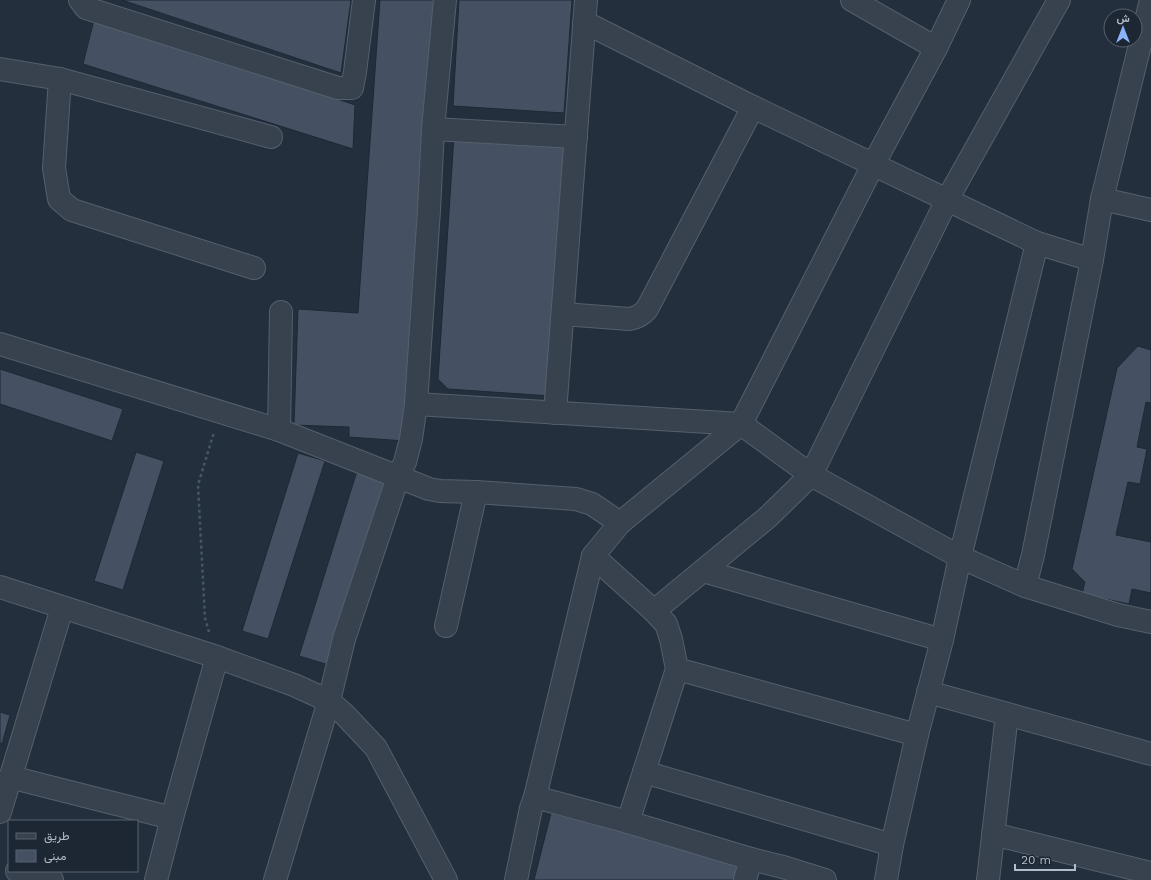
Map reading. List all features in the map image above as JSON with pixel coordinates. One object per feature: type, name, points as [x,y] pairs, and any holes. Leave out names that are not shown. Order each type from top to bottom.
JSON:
[{"type":"street","points":[[80,0],[86,8],[338,88],[352,88],[364,0]]},
{"type":"street","points":[[275,880],[329,701],[344,639],[398,477],[405,462],[411,438],[416,404],[433,129],[445,0]]},
{"type":"street","points":[[555,412],[586,0]]},
{"type":"street","points":[[852,0],[936,48]]},
{"type":"street","points":[[516,880],[531,808],[535,797],[593,556],[620,523],[741,424],[936,48],[959,0]]},
{"type":"street","points":[[654,611],[768,517],[811,475],[947,200],[1059,0]]},
{"type":"street","points":[[1026,586],[1092,260],[1102,199],[1151,0]]},
{"type":"street","points":[[584,22],[753,107],[1037,243],[1092,260]]},
{"type":"street","points":[[0,69],[60,79],[271,137]]},
{"type":"street","points":[[60,79],[54,168],[59,199],[72,210],[254,268]]},
{"type":"street","points":[[563,314],[629,319],[642,315],[647,309],[753,107]]},
{"type":"street","points":[[433,129],[576,137]]},
{"type":"street","points":[[1102,199],[1151,210]]},
{"type":"street","points":[[886,880],[892,845],[917,735],[942,640],[960,557],[1037,243]]},
{"type":"street","points":[[279,430],[281,312]]},
{"type":"street","points":[[0,344],[279,430],[428,489],[576,499],[592,504],[620,523]]},
{"type":"street","points":[[416,404],[741,424],[811,475],[960,557],[1026,586],[1118,615],[1151,622]]},
{"type":"street","points":[[446,626],[476,492]]},
{"type":"street","points":[[593,556],[654,611],[666,624],[671,639],[677,669],[628,822]]},
{"type":"street","points":[[702,571],[942,640]]},
{"type":"street","points":[[0,587],[217,657],[294,685],[329,701],[344,714],[376,748],[446,880]]},
{"type":"street","points":[[0,812],[62,608]]},
{"type":"street","points":[[156,880],[217,657]]},
{"type":"street","points":[[677,669],[917,735]]},
{"type":"street","points":[[928,692],[1151,754]]},
{"type":"street","points":[[988,880],[1007,714]]},
{"type":"street","points":[[644,772],[892,845]]},
{"type":"street","points":[[10,777],[172,818]]},
{"type":"street","points":[[535,797],[628,822],[824,880]]},
{"type":"street","points":[[993,834],[1151,873]]},
{"type":"street","points":[[746,880],[752,859]]},
{"type":"street","points":[[21,872],[52,880]]},
{"type":"path","points":[[217,657],[205,618],[198,485],[219,412]]},
{"type":"building","points":[[122,0],[351,0],[341,73]]},
{"type":"building","points":[[380,0],[436,0],[405,441],[349,437],[349,427],[294,425],[298,309],[358,313]]},
{"type":"building","points":[[459,0],[572,0],[564,113],[453,106]]},
{"type":"building","points":[[95,16],[355,105],[353,149],[83,64]]},
{"type":"building","points":[[454,136],[568,144],[551,396],[448,389],[438,379]]},
{"type":"building","points":[[1138,346],[1151,350],[1151,403],[1146,402],[1137,447],[1147,449],[1140,484],[1128,482],[1116,535],[1151,542],[1151,593],[1132,589],[1129,604],[1082,594],[1085,582],[1072,569],[1117,368]]},
{"type":"building","points":[[0,369],[123,409],[112,441],[0,404]]},
{"type":"building","points":[[136,452],[164,461],[123,590],[94,581]]},
{"type":"building","points":[[298,453],[325,461],[268,639],[242,631]]},
{"type":"building","points":[[357,471],[388,480],[329,665],[299,656]]},
{"type":"building","points":[[0,712],[10,715],[2,744],[0,743]]},
{"type":"building","points":[[551,813],[747,864],[743,880],[534,880]]}]
